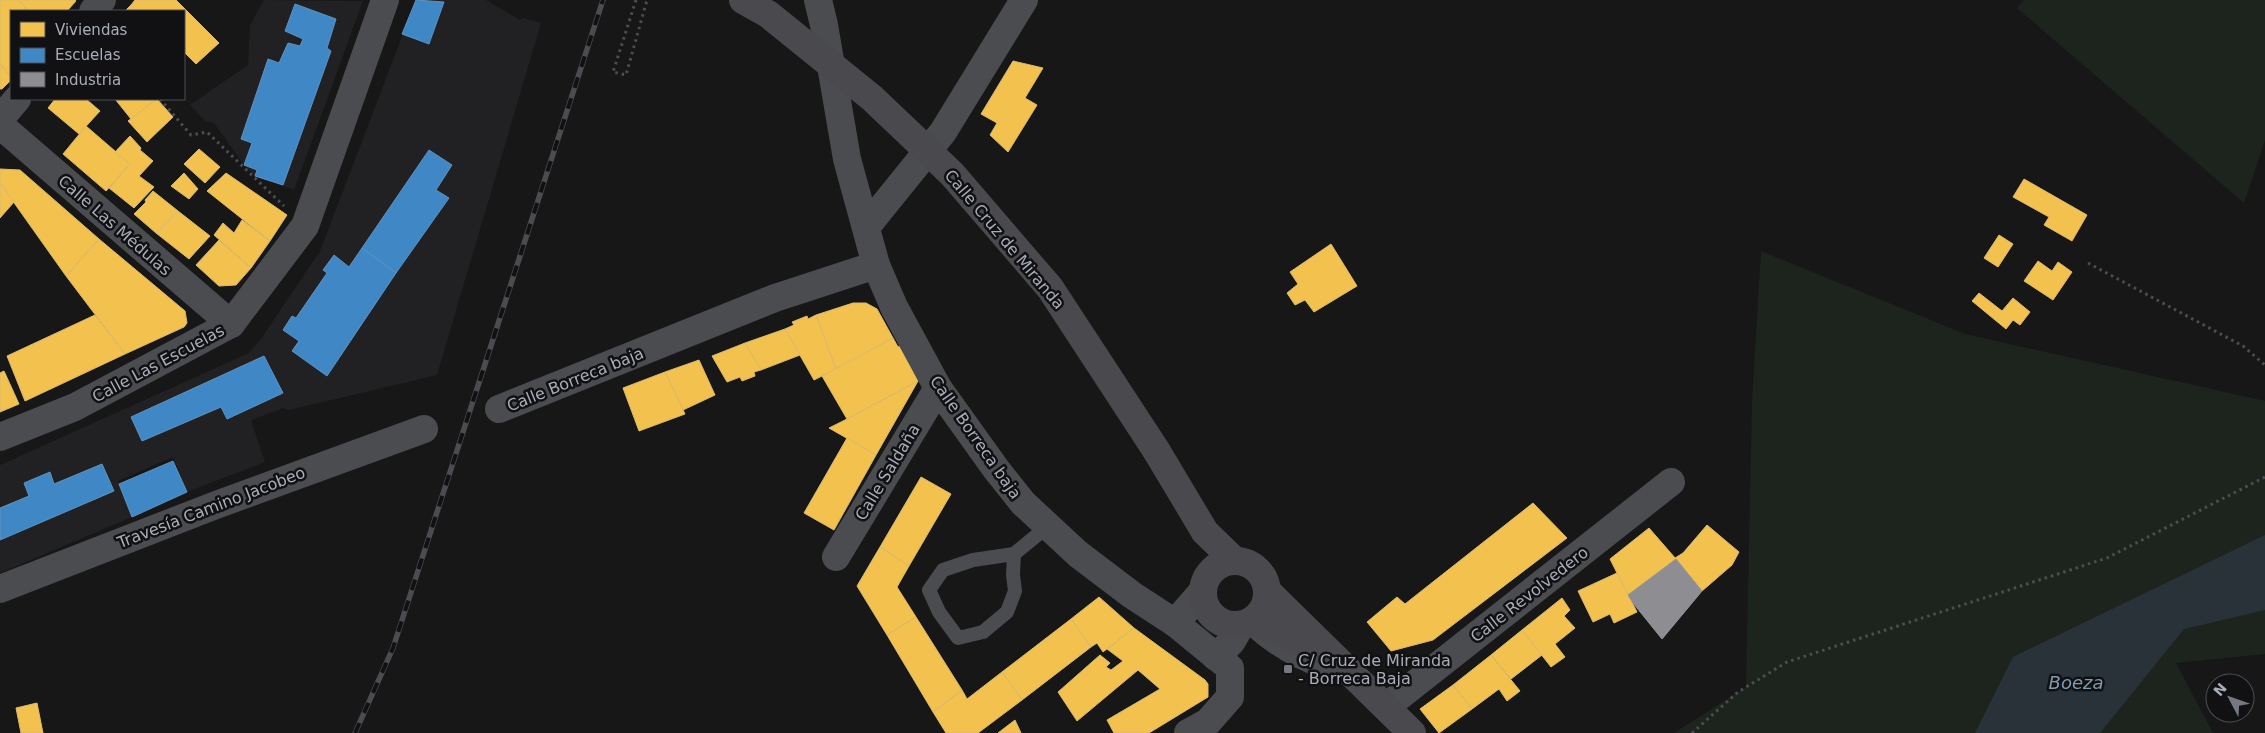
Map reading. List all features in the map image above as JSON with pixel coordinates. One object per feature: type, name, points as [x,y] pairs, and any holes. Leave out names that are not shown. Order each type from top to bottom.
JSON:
[{"type":"street","points":[[94,10],[102,0]]},
{"type":"street","name":"Calle Las Escuelas","points":[[0,437],[75,407],[231,324],[305,226],[385,0]]},
{"type":"street","name":"Calle Cruz de Miranda","points":[[743,0],[768,14],[872,98],[952,174],[1050,288],[1156,450],[1205,532],[1234,560]]},
{"type":"street","name":"Calle Borreca baja","points":[[818,0],[847,158],[876,265],[894,308],[938,388],[996,469],[1023,503],[1078,554],[1132,595],[1175,623],[1230,668],[1230,697],[1198,728]]},
{"type":"street","points":[[866,226],[943,132],[1024,0]]},
{"type":"street","points":[[0,119],[16,100]]},
{"type":"street","name":"Calle Las Médulas","points":[[0,125],[231,324]]},
{"type":"street","name":"Calle Borreca baja","points":[[499,409],[775,298],[876,265]]},
{"type":"street","name":"Calle Saldaña","points":[[836,557],[938,388]]},
{"type":"street","name":"Travesía Camino Jacobeo","points":[[0,589],[234,498],[424,429]]},
{"type":"street","name":"Calle Revolvedero","points":[[1386,706],[1671,482]]},
{"type":"street","name":"Calle Cruz de Miranda","points":[[1205,532],[1205,583]]},
{"type":"street","points":[[1175,623],[1219,564],[1234,560],[1253,566],[1263,577],[1267,591],[1263,608],[1246,623],[1216,657]]},
{"type":"street","points":[[1205,583],[1206,608],[1216,620],[1228,625],[1246,623],[1334,657]]},
{"type":"street","points":[[1267,591],[1412,733]]},
{"type":"lane","points":[[1014,554],[1013,575],[1015,591],[1007,612],[983,632],[958,638],[939,612],[929,590],[942,570],[973,560],[1014,554],[1048,526]]},
{"type":"lane","points":[[1246,623],[1270,646],[1302,663],[1330,675],[1360,680]]},
{"type":"path","points":[[636,0],[613,72],[626,75],[647,0]]},
{"type":"path","points":[[161,100],[190,135],[207,132],[305,226]]},
{"type":"path","points":[[2088,262],[2243,346],[2265,366]]},
{"type":"path","points":[[1692,733],[1738,692],[1787,662],[2107,558],[2265,477]]},
{"type":"shaded area","points":[[264,0],[363,1],[294,190],[255,176],[244,165],[214,123],[205,121],[190,105],[248,65],[250,25]]},
{"type":"shaded area","points":[[416,0],[486,0],[520,20],[523,18],[541,23],[437,375],[289,410],[283,408],[251,420],[265,462],[187,492],[173,457],[118,481],[132,517],[0,573],[0,465],[249,353],[261,339],[320,251]]},
{"type":"shaded area","points":[[2024,0],[2265,0],[2265,140],[2244,203],[2017,8]]},
{"type":"shaded area","points":[[1761,251],[1965,334],[2265,401],[2265,654],[2176,663],[2205,718],[2205,723],[2208,723],[2213,733],[1674,733],[1746,687],[1752,402]]},
{"type":"water","name":"Boeza","points":[[2265,535],[2265,610],[2184,629],[2100,733],[1975,733],[2013,657]]},
{"type":"building: Viviendas","points":[[0,0],[19,0],[27,10],[10,10],[10,76],[0,64]]},
{"type":"building: Viviendas","points":[[19,0],[76,1],[68,10],[27,10]]},
{"type":"building: Viviendas","points":[[135,0],[176,0],[219,43],[196,64],[185,53],[185,10],[136,10],[131,5]]},
{"type":"building: Viviendas","points":[[131,5],[136,10],[126,10]]},
{"type":"building: Viviendas","points":[[1013,61],[1043,68],[1025,98],[1037,105],[1008,152],[990,135],[997,123],[981,114]]},
{"type":"building: Viviendas","points":[[0,64],[10,76],[10,81],[0,89]]},
{"type":"building: Viviendas","points":[[54,100],[87,100],[100,111],[79,134],[48,108]]},
{"type":"building: Viviendas","points":[[116,100],[156,100],[131,119]]},
{"type":"building: Viviendas","points":[[156,100],[158,100],[173,117],[147,142],[128,121]]},
{"type":"building: Viviendas","points":[[86,126],[130,164],[106,191],[63,154]]},
{"type":"building: Viviendas","points":[[130,136],[141,148],[140,150],[153,161],[139,176],[154,187],[134,208],[109,188],[130,164],[115,152]]},
{"type":"building: Viviendas","points":[[199,149],[220,167],[205,183],[184,164]]},
{"type":"building: Viviendas","points":[[0,169],[20,170],[99,239],[66,276],[0,183]]},
{"type":"building: Viviendas","points":[[184,173],[198,189],[189,199],[171,186]]},
{"type":"building: Viviendas","points":[[226,173],[287,215],[270,241],[207,191]]},
{"type":"building: Viviendas","points":[[2024,179],[2087,215],[2072,241],[2044,225],[2049,217],[2013,197]]},
{"type":"building: Viviendas","points":[[0,183],[14,202],[0,218]]},
{"type":"building: Viviendas","points":[[153,191],[178,211],[156,233],[134,214],[146,202],[145,200]]},
{"type":"building: Viviendas","points":[[178,211],[210,236],[189,259],[156,233]]},
{"type":"building: Viviendas","points":[[242,220],[270,241],[251,268],[214,235],[223,223],[234,233]]},
{"type":"building: Viviendas","points":[[1999,235],[2013,244],[1998,267],[1984,258]]},
{"type":"building: Viviendas","points":[[99,239],[185,311],[187,323],[184,327],[125,354],[66,276]]},
{"type":"building: Viviendas","points":[[219,240],[251,268],[236,285],[219,286],[196,265]]},
{"type":"building: Viviendas","points":[[1331,244],[1357,286],[1314,312],[1305,300],[1295,305],[1287,293],[1298,284],[1290,272]]},
{"type":"building: Viviendas","points":[[2038,261],[2052,271],[2058,262],[2072,272],[2053,300],[2024,281]]},
{"type":"building: Viviendas","points":[[1979,293],[2002,311],[2013,298],[2030,312],[2020,325],[2013,320],[2006,329],[1972,301]]},
{"type":"building: Viviendas","points":[[853,303],[866,303],[877,309],[893,338],[836,369],[816,315]]},
{"type":"building: Viviendas","points":[[95,315],[125,354],[25,401],[7,356]]},
{"type":"building: Viviendas","points":[[816,315],[836,369],[814,380],[785,329],[794,325],[792,322],[807,316],[808,319]]},
{"type":"building: Viviendas","points":[[785,329],[800,355],[761,370],[745,343]]},
{"type":"building: Viviendas","points":[[893,338],[898,347],[900,346],[918,381],[847,419],[822,376]]},
{"type":"building: Viviendas","points":[[745,343],[761,370],[754,372],[755,376],[742,381],[740,377],[727,382],[712,356]]},
{"type":"building: Viviendas","points":[[699,360],[715,395],[683,410],[665,372]]},
{"type":"building: Viviendas","points":[[4,371],[19,404],[0,412],[0,373]]},
{"type":"building: Viviendas","points":[[665,372],[685,414],[639,431],[623,388]]},
{"type":"building: Viviendas","points":[[918,381],[876,455],[829,428],[847,419]]},
{"type":"building: Viviendas","points":[[847,438],[876,455],[834,530],[804,513]]},
{"type":"building: Viviendas","points":[[921,477],[951,494],[909,566],[880,547]]},
{"type":"building: Viviendas","points":[[1533,503],[1567,538],[1433,640],[1391,651],[1367,622],[1397,597],[1405,604]]},
{"type":"building: Viviendas","points":[[1707,525],[1739,552],[1732,565],[1702,591],[1675,558],[1683,553]]},
{"type":"building: Viviendas","points":[[1649,528],[1676,559],[1628,595],[1610,559]]},
{"type":"building: Viviendas","points":[[880,547],[909,566],[897,587],[916,617],[887,635],[857,586]]},
{"type":"building: Viviendas","points":[[1617,573],[1637,612],[1614,623],[1610,614],[1593,622],[1578,591]]},
{"type":"building: Viviendas","points":[[1099,597],[1134,628],[1103,652],[1097,643],[1091,647],[1071,619]]},
{"type":"building: Viviendas","points":[[1562,598],[1570,610],[1564,616],[1575,628],[1555,644],[1565,657],[1551,667],[1522,630]]},
{"type":"building: Viviendas","points":[[916,617],[962,690],[933,712],[887,635]]},
{"type":"building: Viviendas","points":[[1071,619],[1091,647],[1022,700],[1002,672]]},
{"type":"building: Viviendas","points":[[1134,628],[1205,680],[1208,684],[1208,697],[1149,733],[1114,733],[1107,720],[1160,689],[1138,670],[1077,721],[1058,692],[1100,655],[1110,663],[1106,667],[1111,670],[1123,661],[1107,649]]},
{"type":"building: Viviendas","points":[[1522,630],[1542,655],[1511,679],[1491,655]]},
{"type":"building: Viviendas","points":[[1491,655],[1520,691],[1507,701],[1499,689],[1472,709],[1453,685]]},
{"type":"building: Viviendas","points":[[1002,672],[1022,700],[978,733],[946,733],[933,712],[962,690],[967,699]]},
{"type":"building: Viviendas","points":[[1453,685],[1472,709],[1439,733],[1420,709]]},
{"type":"building: Viviendas","points":[[37,703],[43,733],[21,733],[16,708]]},
{"type":"building: Viviendas","points":[[1015,720],[1021,733],[998,733]]},
{"type":"building: Escuelas","points":[[416,0],[444,2],[429,44],[402,34]]},
{"type":"building: Escuelas","points":[[295,4],[336,19],[327,48],[331,51],[283,185],[255,176],[257,170],[244,165],[252,143],[241,139],[268,59],[279,63],[288,43],[300,46],[303,39],[285,31]]},
{"type":"building: Escuelas","points":[[429,150],[452,165],[436,190],[449,198],[396,273],[362,248]]},
{"type":"building: Escuelas","points":[[362,248],[396,273],[327,376],[292,351],[299,341],[283,330],[292,316],[296,318],[327,273],[323,270],[334,255],[349,267]]},
{"type":"building: Escuelas","points":[[264,356],[283,393],[227,419],[221,407],[142,441],[131,417]]},
{"type":"building: Escuelas","points":[[173,461],[187,492],[132,517],[119,484]]},
{"type":"building: Escuelas","points":[[102,464],[114,491],[0,540],[0,508],[29,496],[24,483],[50,472],[54,484]]},
{"type":"building: Industria","points":[[1676,559],[1702,591],[1662,639],[1628,595]]},
{"type":"railway","points":[[355,733],[393,648],[603,0]]},
{"type":"place","name":"C/ Cruz de Miranda - Borreca Baja","points":[[1288,669]]}]
